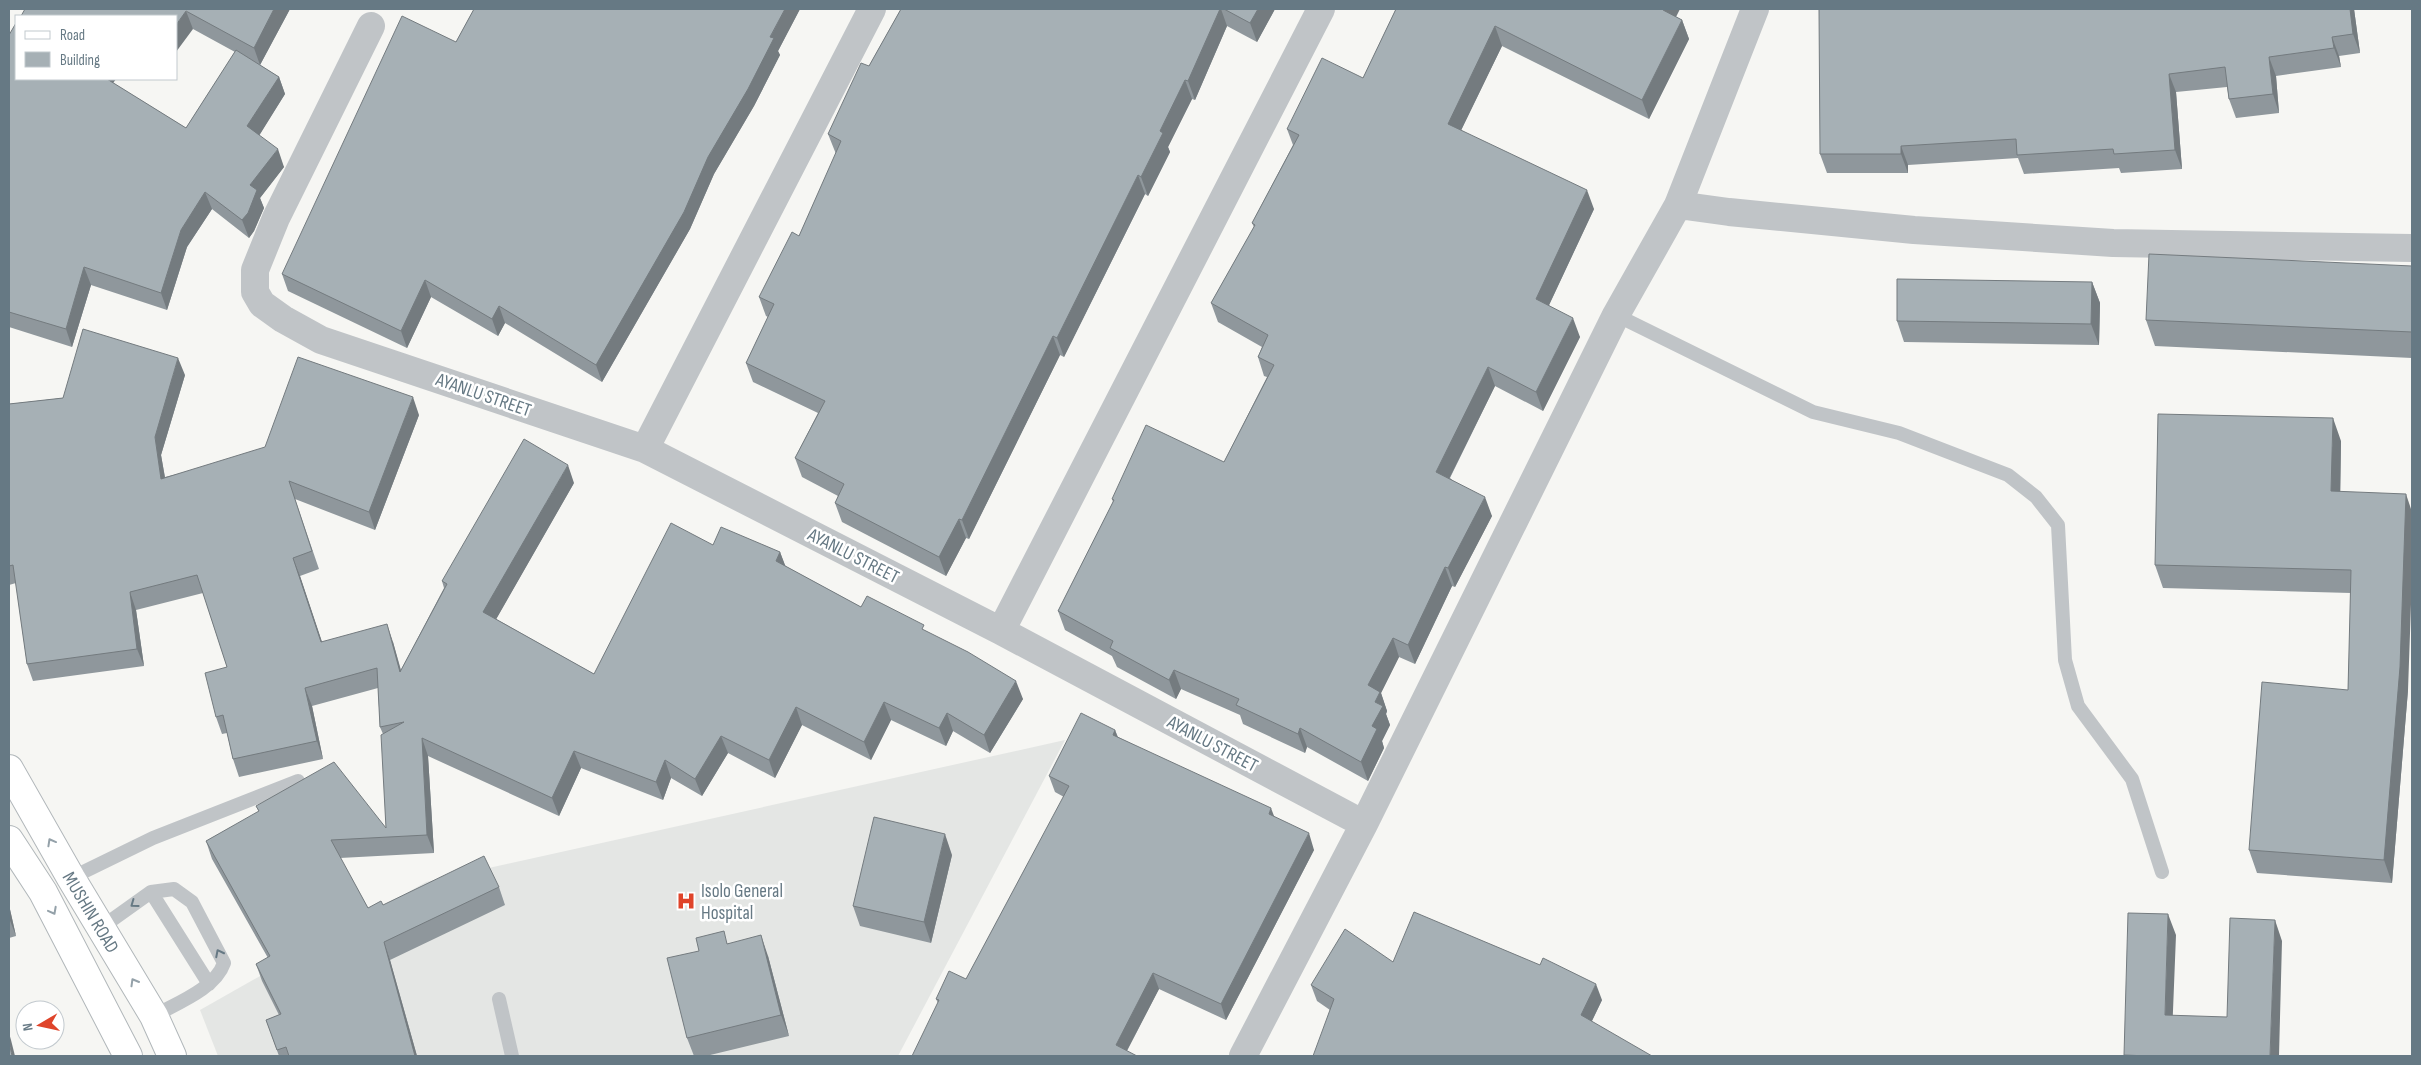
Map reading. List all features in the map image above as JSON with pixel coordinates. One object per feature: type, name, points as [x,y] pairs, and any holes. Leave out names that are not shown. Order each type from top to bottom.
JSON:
[{"type":"main road","name":"MUSHIN ROAD","points":[[9,769],[71,878],[154,1016],[172,1056]]},
{"type":"main road","name":"MUSHIN ROAD","points":[[9,840],[43,892],[128,1056]]},
{"type":"street","points":[[646,449],[872,9]]},
{"type":"street","points":[[1001,631],[1321,9]]},
{"type":"street","points":[[1243,1056],[1364,824],[1616,315],[1678,205],[1755,9]]},
{"type":"street","name":"AYANLU STREET","points":[[371,26],[276,218],[255,270],[255,292],[262,304],[283,319],[321,340],[646,449],[1001,631],[1364,824]]},
{"type":"street","points":[[1678,205],[1729,212],[1914,230],[2113,243],[2412,248]]},
{"type":"lane","points":[[1616,315],[1813,412],[1899,433],[2008,475],[2036,497],[2058,525],[2065,660],[2078,706],[2132,779],[2162,872]]},
{"type":"lane","points":[[71,878],[153,838],[298,781]]},
{"type":"lane","points":[[102,927],[151,892],[174,889],[192,902],[224,962],[220,973],[209,984],[154,1016]]},
{"type":"lane","points":[[151,892],[209,984]]},
{"type":"lane","points":[[500,1000],[512,1056]]},
{"type":"shaded area","name":"Isolo General Hospital","points":[[1065,740],[898,1056],[218,1056],[200,1010],[426,882]]},
{"type":"building","points":[[25,9],[274,9],[254,48],[186,11],[178,22],[178,15],[22,15]]},
{"type":"building","points":[[474,9],[785,9],[770,37],[774,38],[748,89],[708,157],[684,212],[596,365],[499,306],[492,319],[425,280],[401,331],[282,274],[402,16],[456,42]]},
{"type":"building","points":[[901,9],[1220,9],[1188,81],[1185,80],[1160,131],[1163,133],[1141,177],[1138,175],[1057,338],[1053,336],[962,520],[959,519],[939,557],[835,503],[844,484],[795,458],[825,401],[746,363],[774,304],[759,297],[792,232],[799,236],[841,141],[828,134],[861,63],[869,66]]},
{"type":"building","points":[[1224,9],[1258,9],[1250,23]]},
{"type":"building","points":[[1396,9],[1663,9],[1682,20],[1642,100],[1495,26],[1448,124],[1587,190],[1536,299],[1573,318],[1536,392],[1488,367],[1436,472],[1485,497],[1448,568],[1445,567],[1408,645],[1393,638],[1368,685],[1380,692],[1375,702],[1383,706],[1372,726],[1377,729],[1361,762],[1300,728],[1298,734],[1236,705],[1239,699],[1174,670],[1169,680],[1110,648],[1113,641],[1058,611],[1114,500],[1112,499],[1146,425],[1224,462],[1274,365],[1258,357],[1268,335],[1211,303],[1255,225],[1252,223],[1299,135],[1287,129],[1322,58],[1363,78]]},
{"type":"building","points":[[1819,9],[2350,9],[2353,34],[2332,37],[2334,48],[2269,57],[2273,94],[2229,99],[2225,67],[2169,74],[2175,150],[2114,154],[2113,149],[2017,155],[2016,139],[1901,146],[1901,154],[1820,154]]},
{"type":"building","points":[[15,25],[15,80],[109,80],[186,128],[236,50],[279,77],[247,126],[278,149],[250,185],[257,190],[248,213],[242,220],[205,192],[181,230],[161,293],[84,267],[66,329],[9,312],[9,35]]},
{"type":"building","points":[[2149,254],[2412,266],[2412,332],[2146,320]]},
{"type":"building","points":[[1897,279],[2092,282],[2091,324],[1897,321]]},
{"type":"building","points":[[83,329],[178,358],[155,437],[161,479],[265,447],[298,357],[413,397],[369,512],[289,481],[312,551],[293,558],[321,642],[387,624],[400,672],[447,584],[442,581],[524,439],[568,465],[483,612],[594,674],[671,523],[713,545],[721,527],[780,552],[776,561],[861,607],[867,596],[924,625],[922,629],[968,652],[1016,681],[984,735],[947,713],[939,728],[884,702],[864,742],[796,707],[769,760],[721,736],[695,779],[665,760],[656,782],[574,751],[552,798],[422,738],[427,835],[331,840],[368,908],[381,901],[383,905],[484,856],[499,887],[384,942],[415,1056],[289,1056],[286,1047],[277,1050],[266,1020],[281,1014],[256,964],[270,956],[206,841],[259,811],[256,806],[334,762],[386,828],[381,735],[404,722],[380,727],[377,668],[305,688],[317,741],[233,759],[223,715],[216,717],[205,673],[227,667],[197,575],[130,592],[137,649],[27,664],[13,565],[9,566],[9,404],[63,398]]},
{"type":"building","points":[[2158,414],[2333,418],[2331,491],[2406,494],[2400,667],[2384,860],[2249,850],[2262,682],[2348,690],[2351,570],[2155,565]]},
{"type":"building","points":[[1081,713],[1115,730],[1113,735],[1271,808],[1269,814],[1309,833],[1221,1004],[1153,973],[1116,1045],[1137,1056],[912,1056],[939,1000],[936,999],[949,971],[966,979],[1069,786],[1049,776]]},
{"type":"building","points":[[874,817],[945,834],[924,922],[853,906]]},
{"type":"building","points":[[1414,912],[1540,965],[1543,958],[1596,984],[1581,1015],[1652,1056],[1313,1056],[1334,999],[1311,985],[1345,929],[1393,962]]},
{"type":"building","points":[[2128,913],[2168,914],[2165,1015],[2227,1017],[2230,918],[2275,920],[2270,1056],[2124,1055]]},
{"type":"building","points":[[724,931],[727,944],[761,935],[781,1015],[687,1038],[667,958],[699,951],[696,938]]},
{"type":"building","points":[[9,1042],[12,1056],[9,1056]]},
{"type":"place","name":"Isolo General Hospital","points":[[686,901]]}]
